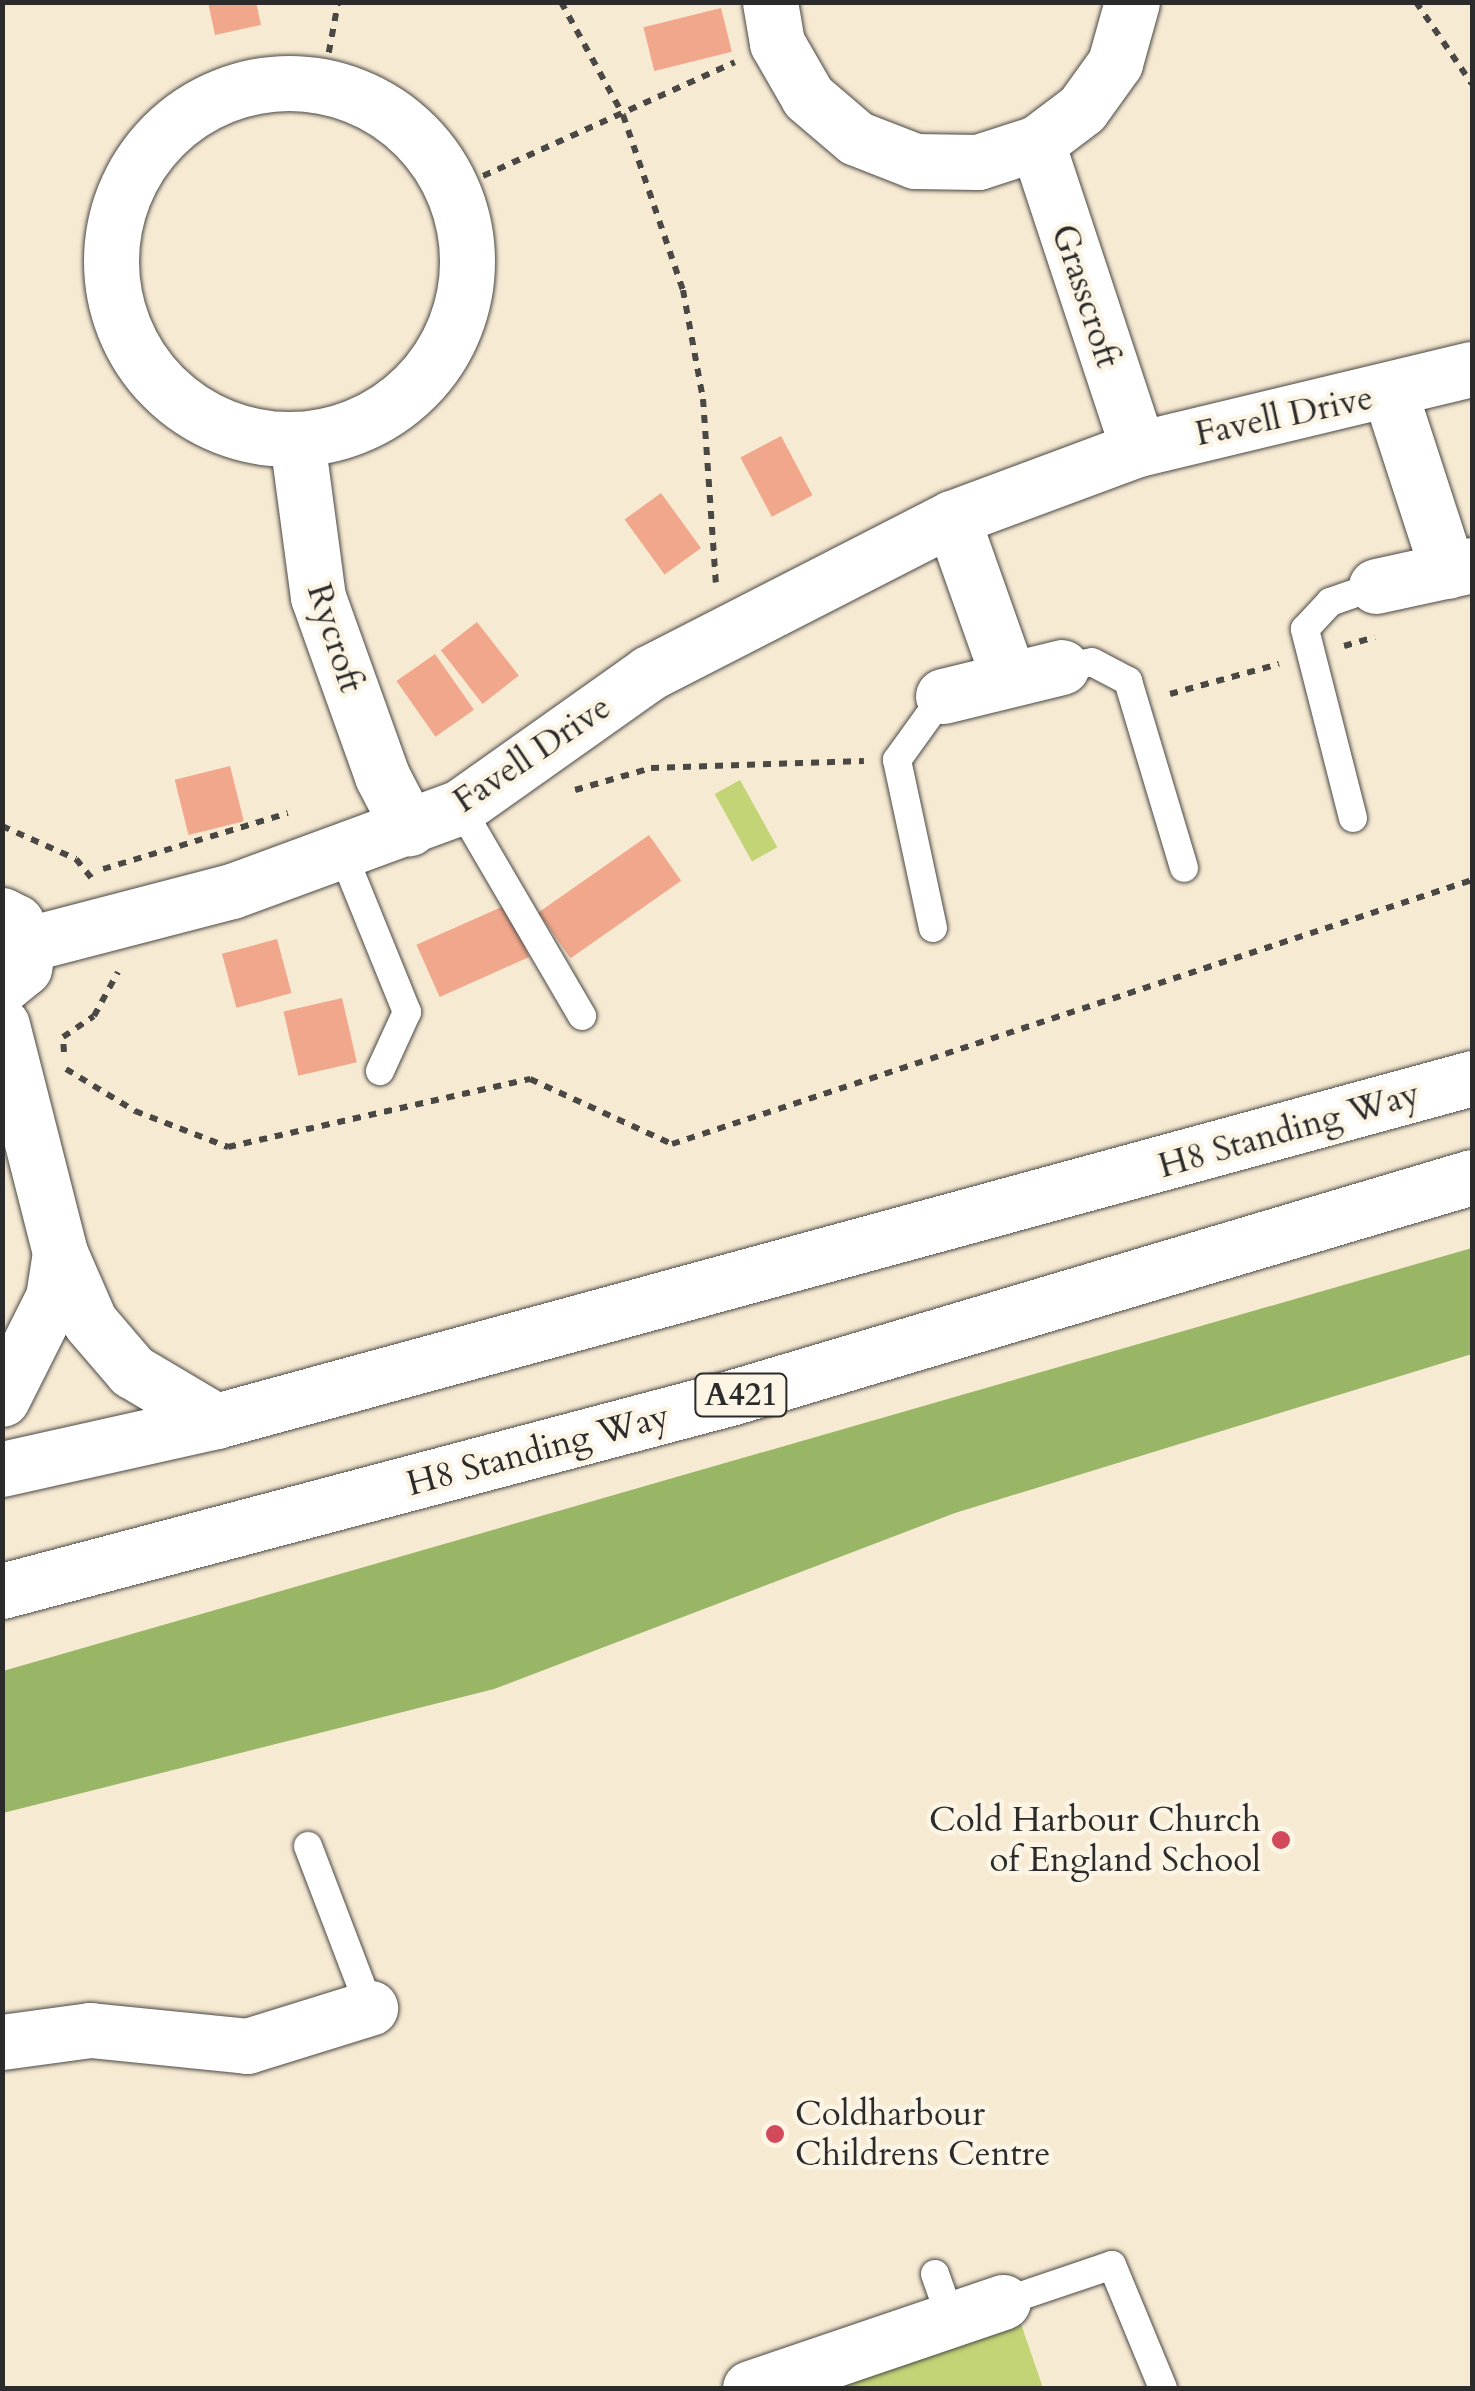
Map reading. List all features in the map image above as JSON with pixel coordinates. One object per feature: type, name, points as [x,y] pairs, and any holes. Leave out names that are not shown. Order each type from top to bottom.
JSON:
[{"type":"main road","points":[[774,22],[808,97],[856,138],[915,161],[978,162],[1037,143],[1082,109],[1115,63],[1132,2]]},
{"type":"main road","points":[[262,84],[322,84],[377,104],[422,140],[454,189],[468,245],[464,303],[441,356],[403,400],[370,419],[296,440],[237,432],[183,405],[141,362],[116,307],[110,247],[124,189],[170,129],[205,102],[262,84]]},
{"type":"main road","name":"Grasscroft","points":[[1037,143],[1138,449]]},
{"type":"main road","name":"Favell Drive","points":[[11,948],[232,891],[460,808],[649,673],[952,518],[1138,449],[1390,393],[1472,369]]},
{"type":"main road","name":"Favell Drive","points":[[1376,586],[1460,568],[1390,393]]},
{"type":"main road","name":"Rycroft","points":[[296,440],[318,597],[382,776],[409,828]]},
{"type":"main road","points":[[952,518],[1008,676]]},
{"type":"main road","points":[[943,696],[1008,676],[1062,667]]},
{"type":"main road","points":[[2,1025],[60,1252],[90,1322],[132,1371],[216,1421]]},
{"type":"main road","name":"H8 Standing Way","points":[[2,1469],[216,1421],[1472,1078]]},
{"type":"main road","name":"H8 Standing Way","points":[[2,1591],[730,1398],[1472,1177]]},
{"type":"main road","points":[[2,1399],[53,1296],[60,1252]]},
{"type":"main road","points":[[2,2042],[90,2030],[247,2046],[370,2008]]},
{"type":"main road","points":[[750,2388],[943,2297],[1003,2302]]},
{"type":"lane","points":[[1352,818],[1308,656],[1305,629],[1330,602],[1376,586]]},
{"type":"lane","points":[[1062,667],[1092,662],[1128,681],[1184,868]]},
{"type":"lane","points":[[933,928],[897,760],[943,696]]},
{"type":"lane","points":[[460,808],[582,1016]]},
{"type":"lane","points":[[342,852],[407,1012],[380,1071]]},
{"type":"lane","points":[[308,1846],[370,2008]]},
{"type":"lane","points":[[1003,2302],[1112,2265],[1163,2388]]},
{"type":"path","points":[[322,84],[338,2]]},
{"type":"path","points":[[562,2],[623,116],[683,290],[702,399],[717,597]]},
{"type":"path","points":[[1416,2],[1472,84]]},
{"type":"path","points":[[454,189],[623,116],[774,22]]},
{"type":"path","points":[[1135,703],[1386,634],[1376,586]]},
{"type":"path","points":[[562,798],[650,768],[897,760]]},
{"type":"path","points":[[14,1082],[64,1068],[136,1112],[228,1147],[530,1079],[672,1144],[1472,880]]},
{"type":"green space","points":[[740,780],[777,847],[752,861],[715,794]]},
{"type":"green space","points":[[1472,1248],[1472,1354],[955,1513],[494,1689],[3,1813],[3,1671]]},
{"type":"green space","points":[[1020,2321],[1043,2388],[832,2388]]},
{"type":"building","points":[[208,2],[256,2],[261,25],[215,35]]},
{"type":"building","points":[[721,8],[732,52],[654,71],[643,27]]},
{"type":"building","points":[[781,436],[812,495],[772,517],[740,458]]},
{"type":"building","points":[[661,493],[701,548],[665,574],[625,519]]},
{"type":"building","points":[[477,622],[519,676],[483,704],[441,650]]},
{"type":"building","points":[[435,654],[474,710],[436,737],[396,681]]},
{"type":"building","points":[[230,766],[244,821],[188,835],[175,780]]},
{"type":"building","points":[[649,835],[681,881],[571,958],[538,912]]},
{"type":"building","points":[[506,905],[529,957],[440,997],[416,945]]},
{"type":"building","points":[[277,939],[291,993],[236,1008],[222,954]]},
{"type":"building","points":[[342,998],[357,1062],[298,1076],[284,1011]]},
{"type":"place","name":"Cold Harbour Church of England School","points":[[1281,1840]]},
{"type":"place","name":"Coldharbour Childrens Centre","points":[[775,2134]]}]
